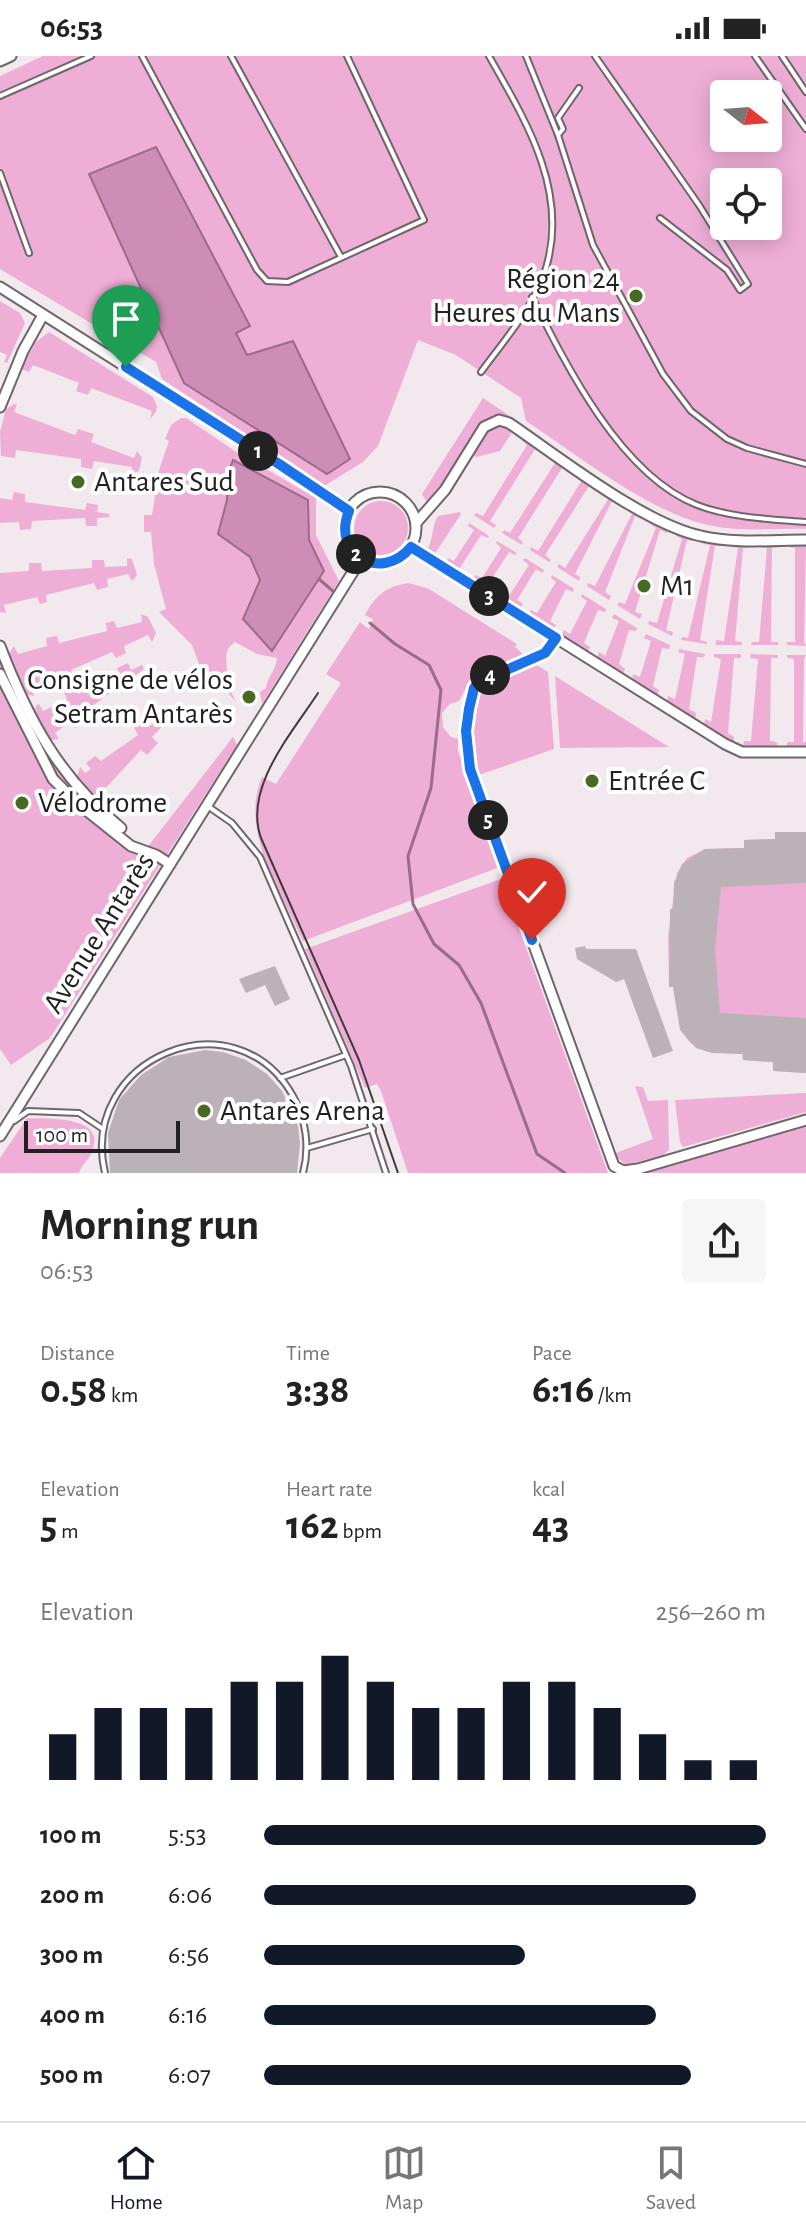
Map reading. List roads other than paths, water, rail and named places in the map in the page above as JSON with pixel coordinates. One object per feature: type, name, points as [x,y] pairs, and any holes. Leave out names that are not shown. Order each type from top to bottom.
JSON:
[{"type":"street","points":[[0,61],[11,56]]},
{"type":"street","points":[[0,287],[349,511]]},
{"type":"street","points":[[0,407],[23,351],[43,315]]},
{"type":"street","points":[[416,523],[445,490],[484,427],[499,420],[509,423],[624,501],[673,527],[700,536],[728,539],[806,540]]},
{"type":"street","points":[[386,493],[406,503],[416,523],[415,540],[404,556],[383,564],[361,559],[353,552],[344,532],[349,511],[365,496],[386,493]]},
{"type":"street","points":[[411,547],[739,750],[806,752]]},
{"type":"street","name":"Avenue Antarès","points":[[1,1133],[361,559]]},
{"type":"street","points":[[556,638],[545,653],[479,682],[474,688],[469,709],[467,750],[470,769],[614,1166],[623,1171],[638,1169],[806,1120]]},
{"type":"street","points":[[0,646],[22,702],[52,753],[92,802],[121,828]]},
{"type":"street","points":[[0,674],[53,779],[77,803],[131,846],[170,864]]},
{"type":"lane","points":[[0,96],[91,56]]},
{"type":"lane","points":[[142,56],[257,270],[267,281],[288,282],[424,220],[347,56]]},
{"type":"lane","points":[[231,56],[341,257]]},
{"type":"lane","points":[[481,372],[519,322],[546,271],[555,224],[545,167],[489,56]]},
{"type":"lane","points":[[526,56],[558,135],[593,245],[663,374],[691,411],[727,439],[747,448],[806,464]]},
{"type":"lane","points":[[595,56],[699,205],[748,284],[740,290],[727,270],[660,218]]},
{"type":"lane","points":[[755,56],[806,129]]},
{"type":"lane","points":[[782,56],[806,92]]},
{"type":"lane","points":[[558,135],[563,129],[558,118],[579,88]]},
{"type":"lane","points":[[0,173],[29,253]]},
{"type":"lane","points":[[532,297],[564,361],[598,411],[638,466],[668,491],[698,505],[736,515],[806,522]]},
{"type":"lane","points":[[207,805],[232,823],[260,857],[346,1055],[386,1173]]},
{"type":"lane","points":[[105,1173],[101,1146],[103,1129],[111,1103],[135,1071],[157,1056],[182,1047],[209,1044],[235,1049],[260,1061],[280,1078],[302,1118],[307,1148],[303,1173]]},
{"type":"lane","points":[[280,1078],[346,1055]]},
{"type":"lane","points":[[1,1133],[28,1111],[79,1113],[103,1129]]},
{"type":"lane","points":[[307,1148],[373,1129]]},
{"type":"waterway","points":[[319,579],[334,592]]},
{"type":"waterway","points":[[370,623],[395,644],[429,665],[441,690],[431,788],[408,856],[413,904],[434,944],[459,965],[481,1003],[537,1154],[565,1173]]},
{"type":"tram line","points":[[318,693],[273,762],[264,781],[257,819],[261,838],[359,1060],[398,1173]]},
{"type":"place","name":"Région 24 Heures du Mans","points":[[636,296]]},
{"type":"place","name":"Antares Sud","points":[[78,482]]},
{"type":"place","name":"M1","points":[[644,586]]},
{"type":"place","name":"Consigne de vélos Setram Antarès","points":[[249,697]]},
{"type":"place","name":"Entrée C","points":[[592,781]]},
{"type":"place","name":"Vélodrome","points":[[22,803]]},
{"type":"place","name":"Antarès Arena","points":[[204,1111]]}]
